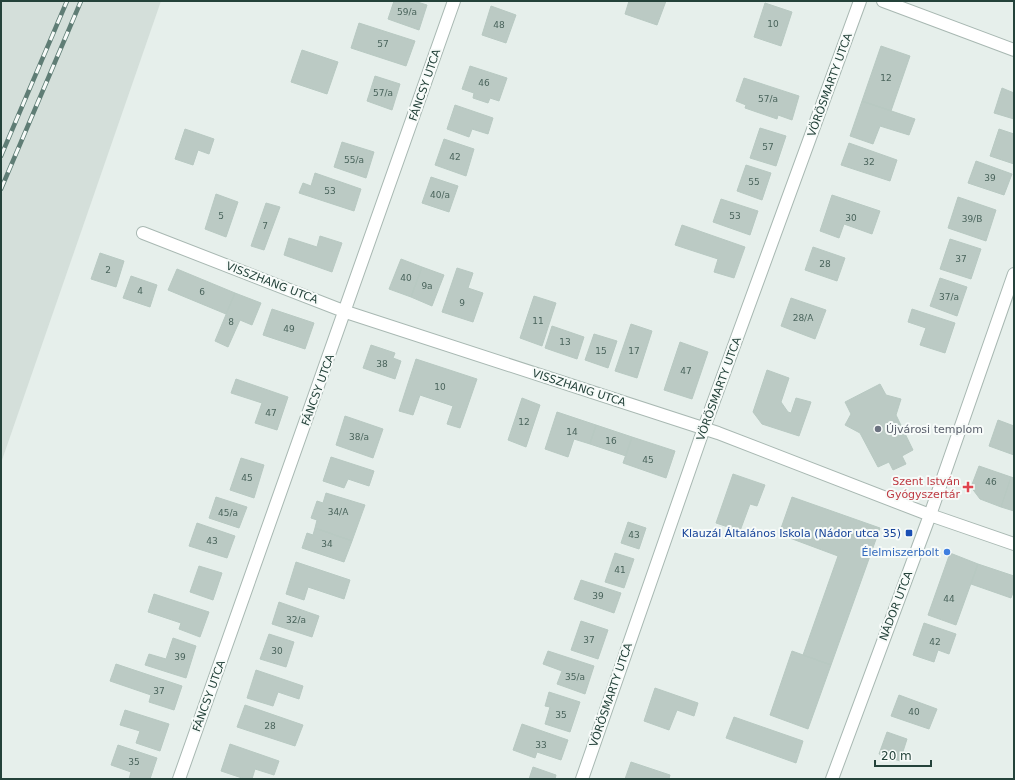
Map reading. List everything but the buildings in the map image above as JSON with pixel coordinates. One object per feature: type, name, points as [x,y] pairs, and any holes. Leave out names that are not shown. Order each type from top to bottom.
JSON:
[{"type":"street","name":"FÁNCSY UTCA","points":[[179,779],[346,312],[454,1]]},
{"type":"street","name":"VÖRÖSMARTY UTCA","points":[[582,779],[704,428],[860,1]]},
{"type":"street","points":[[882,1],[1014,50]]},
{"type":"street","name":"VISSZHANG UTCA","points":[[143,233],[346,312],[704,428],[930,515],[1014,544]]},
{"type":"street","name":"NÁDOR UTCA","points":[[832,779],[930,515],[1014,274]]},
{"type":"shaded area","points":[[1,1],[161,1],[1,463]]},
{"type":"railway","points":[[1,156],[67,1]]},
{"type":"railway","points":[[1,189],[81,1]]},
{"type":"place","name":"Újvárosi templom","points":[[878,429]]},
{"type":"place","name":"Szent István Gyógyszertár","points":[[968,487]]},
{"type":"place","name":"Klauzál Általános Iskola (Nádor utca 35)","points":[[909,533]]},
{"type":"place","name":"Élelmiszerbolt","points":[[947,552]]}]
